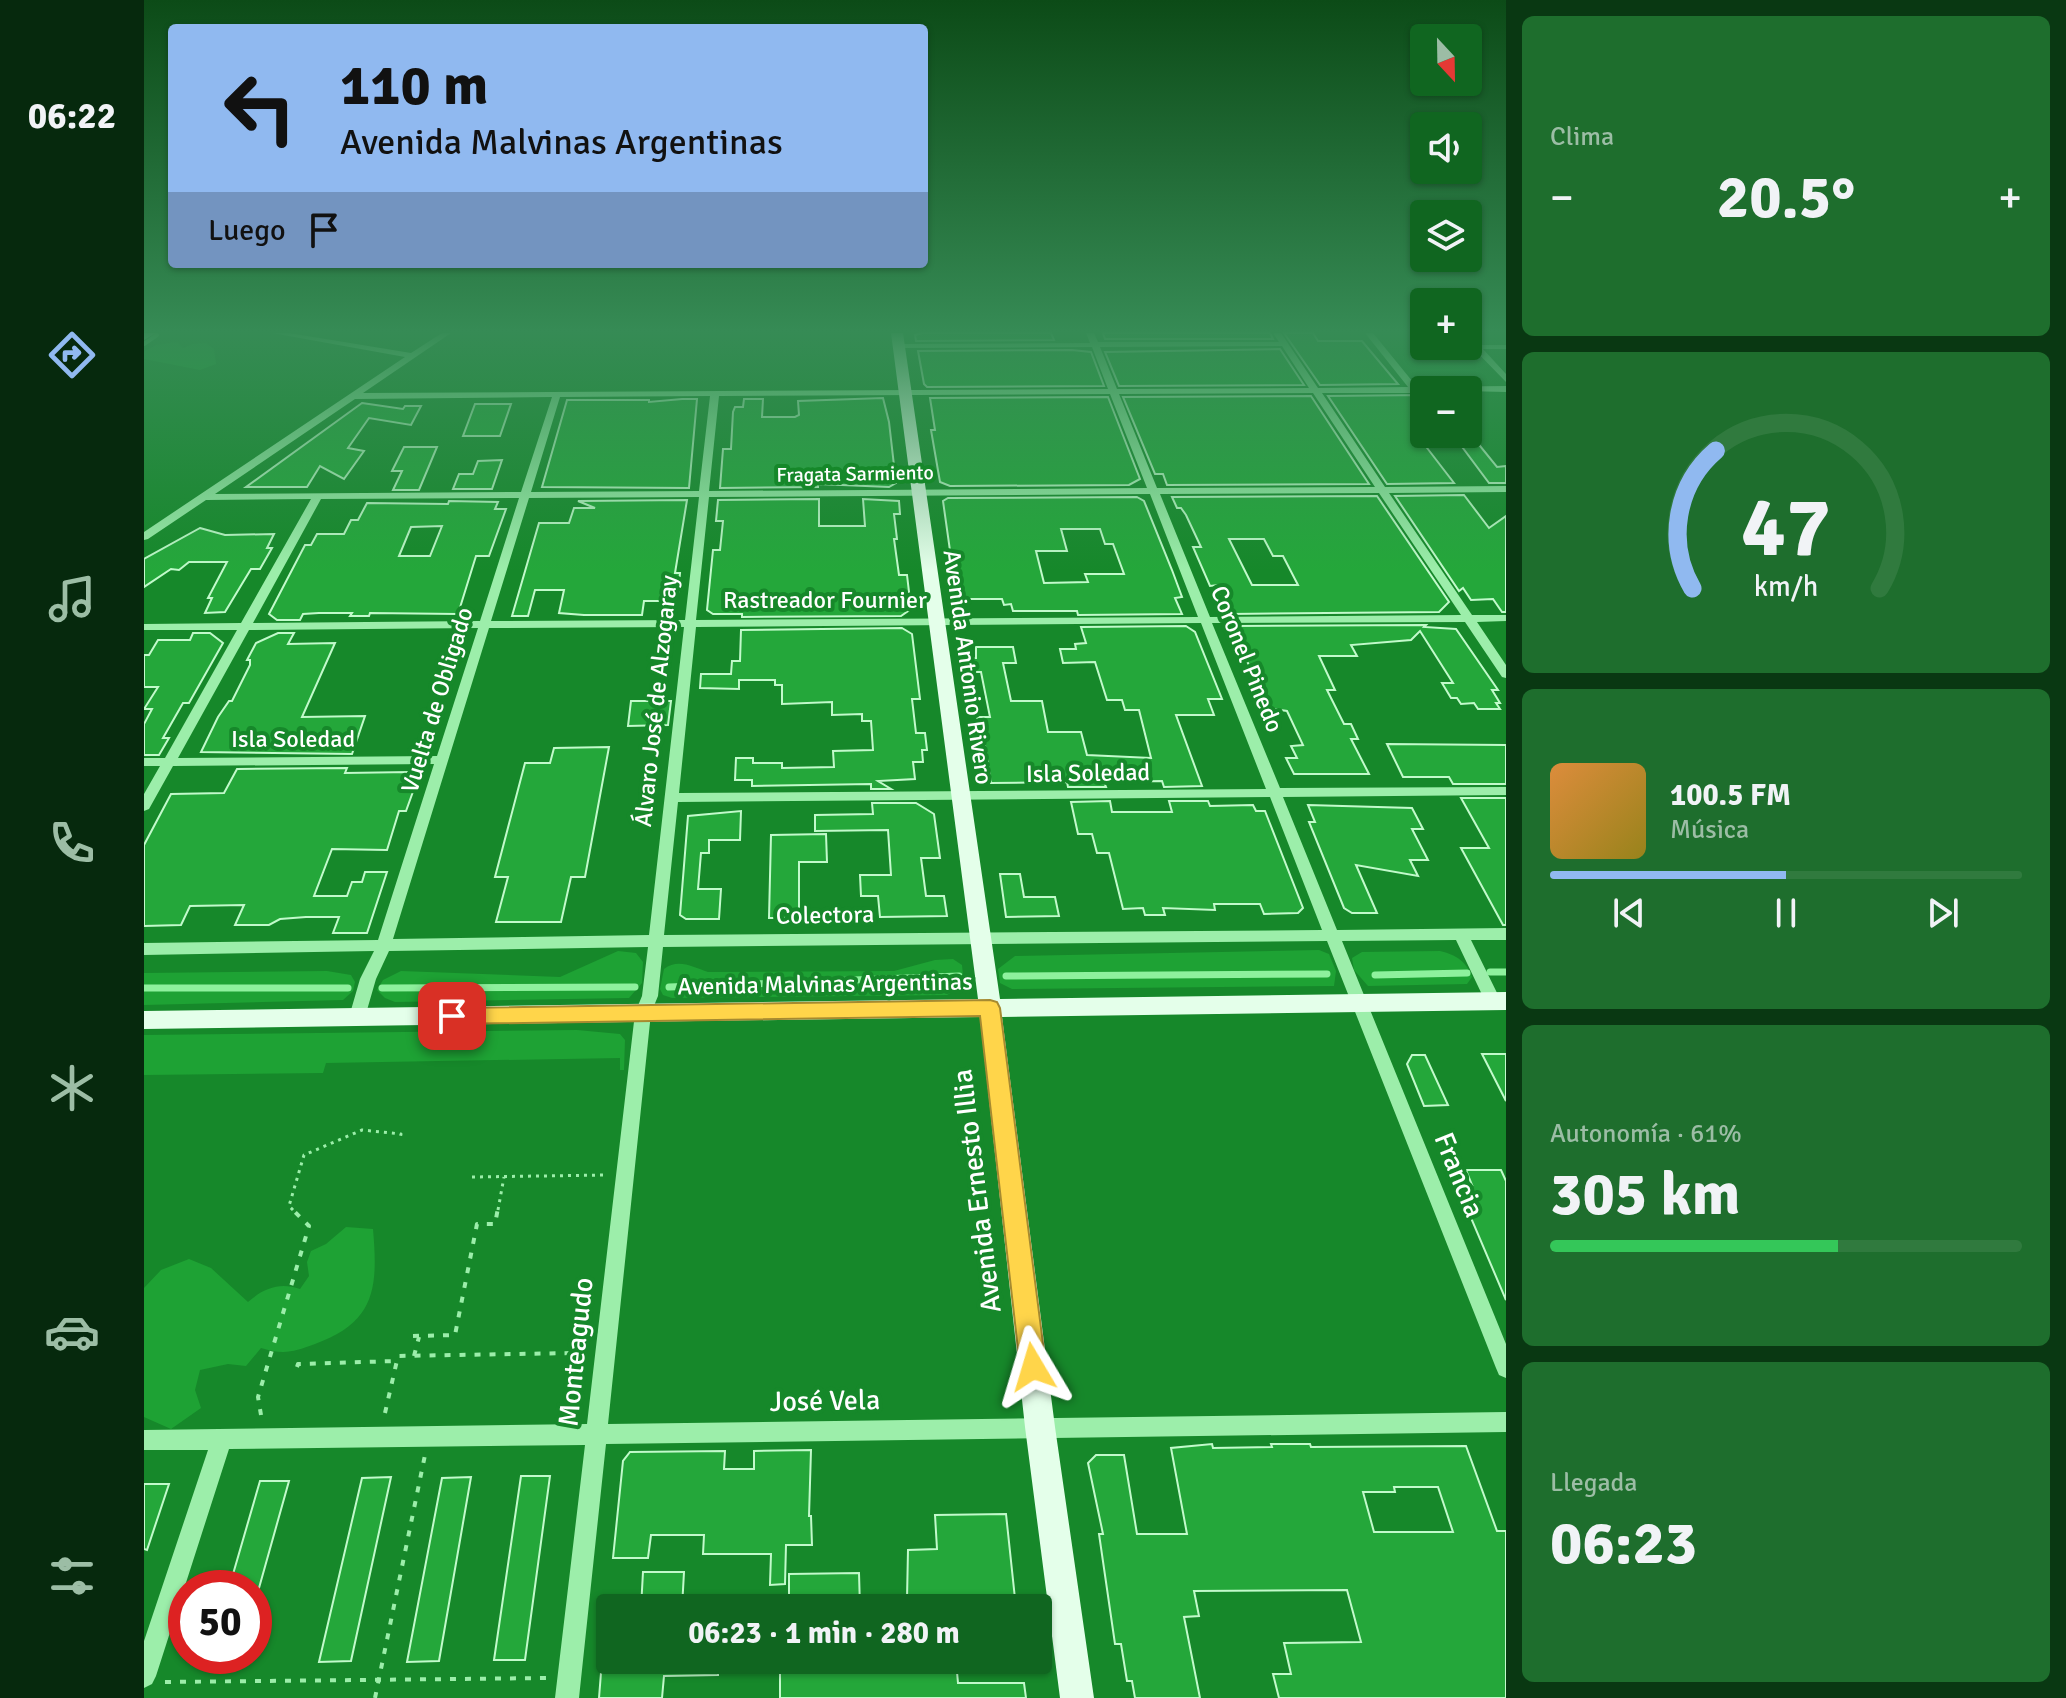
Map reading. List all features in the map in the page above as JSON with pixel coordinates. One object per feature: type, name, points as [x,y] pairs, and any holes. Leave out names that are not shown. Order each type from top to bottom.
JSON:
[{"type":"main road","name":"Avenida Antonio Rivero","points":[[907,412],[990,1008]]},
{"type":"main road","name":"Avenida Malvinas Argentinas","points":[[144,1020],[1500,1001]]},
{"type":"main road","name":"Avenida Ernesto Illia","points":[[990,1008],[1040,1427],[1077,1698]]},
{"type":"street","points":[[144,537],[330,412]]},
{"type":"street","name":"Vuelta de Obligado","points":[[357,1017],[368,979],[383,947],[551,412]]},
{"type":"street","name":"Álvaro José de Alzogaray","points":[[643,1013],[650,996],[653,941],[713,412]]},
{"type":"street","name":"Coronel Pinedo","points":[[1122,412],[1361,1003]]},
{"type":"street","points":[[1330,412],[1506,674]]},
{"type":"street","name":"Fragata Sarmiento","points":[[204,497],[1506,489]]},
{"type":"street","points":[[144,806],[318,496]]},
{"type":"street","name":"Rastreador Fournier","points":[[144,627],[1506,618]]},
{"type":"street","name":"Isla Soledad","points":[[144,762],[441,760]]},
{"type":"street","name":"Isla Soledad","points":[[670,798],[1506,791]]},
{"type":"street","name":"Colectora","points":[[144,949],[1506,934]]},
{"type":"street","points":[[1461,935],[1500,1001]]},
{"type":"street","name":"Francia","points":[[1361,1003],[1506,1368]]},
{"type":"street","name":"Monteagudo","points":[[568,1688],[643,1013]]},
{"type":"street","name":"José Vela","points":[[144,1440],[598,1431],[1506,1422]]},
{"type":"street","points":[[152,1679],[222,1438]]},
{"type":"path","points":[[261,1415],[258,1397],[309,1226],[289,1206],[304,1155],[362,1130],[401,1134],[400,1139]]},
{"type":"path","points":[[472,1177],[625,1175]]},
{"type":"path","points":[[414,1356],[416,1336],[455,1335],[477,1224],[495,1224],[504,1177]]},
{"type":"path","points":[[385,1413],[398,1356],[574,1353]]},
{"type":"path","points":[[297,1367],[298,1364],[397,1361]]},
{"type":"path","points":[[375,1698],[429,1434]]},
{"type":"path","points":[[152,1679],[378,1680],[568,1688]]},
{"type":"green space","points":[[1319,950],[1329,954],[1336,971],[1334,986],[1012,989],[1000,983],[998,969],[1015,956]]},
{"type":"green space","points":[[618,951],[636,953],[643,962],[642,983],[629,998],[395,1002],[377,990],[383,980],[401,971],[560,977]]},
{"type":"green space","points":[[1440,951],[1456,957],[1467,967],[1472,977],[1467,984],[1368,986],[1354,970],[1352,958],[1362,952]]},
{"type":"green space","points":[[953,959],[962,965],[964,985],[947,995],[672,998],[663,995],[660,989],[664,969],[675,964],[686,964],[708,972],[894,971],[935,960]]},
{"type":"green space","points":[[327,971],[351,975],[355,982],[353,991],[343,1000],[144,1005],[144,973]]},
{"type":"green space","points":[[577,1030],[620,1034],[625,1040],[624,1070],[620,1070],[620,1058],[326,1063],[323,1073],[144,1075],[144,1035]]},
{"type":"green space","points":[[346,1227],[373,1229],[375,1268],[369,1300],[350,1325],[335,1335],[294,1351],[261,1348],[246,1366],[228,1364],[200,1370],[195,1390],[201,1408],[171,1429],[144,1417],[144,1288],[161,1270],[189,1259],[211,1268],[248,1302],[272,1288],[286,1286],[300,1289],[309,1276],[307,1262],[311,1251],[326,1244]]},
{"type":"building","points":[[349,412],[418,412],[411,425],[369,418],[348,448],[364,451],[344,479],[320,466],[307,487],[246,487]]},
{"type":"building","points":[[472,412],[508,412],[500,436],[463,436]]},
{"type":"building","points":[[563,412],[696,412],[689,488],[542,487]]},
{"type":"building","points":[[733,412],[762,412],[762,417],[799,415],[799,412],[887,412],[896,483],[889,487],[818,484],[818,487],[720,488],[723,449],[731,449]]},
{"type":"building","points":[[932,412],[1114,412],[1140,479],[1129,485],[950,486],[940,482],[931,430],[935,430]]},
{"type":"building","points":[[1129,412],[1322,412],[1369,484],[1167,485],[1163,474],[1155,474]]},
{"type":"building","points":[[1339,412],[1410,412],[1410,448],[1427,448],[1454,483],[1387,484]]},
{"type":"building","points":[[404,447],[437,447],[419,490],[393,490],[402,471],[392,471]]},
{"type":"building","points":[[1463,448],[1482,448],[1497,467],[1506,466],[1506,483],[1489,483]]},
{"type":"building","points":[[502,460],[492,489],[453,489],[459,474],[473,474],[478,461]]},
{"type":"building","points":[[1464,495],[1489,528],[1506,516],[1506,612],[1502,612],[1493,599],[1471,600],[1463,588],[1459,591],[1395,496]]},
{"type":"building","points":[[1377,496],[1449,602],[1439,612],[1230,614],[1218,585],[1210,586],[1193,547],[1201,547],[1186,515],[1181,508],[1177,508],[1172,497]],"holes":[[[1229,539],[1264,539],[1273,556],[1283,556],[1298,585],[1252,585]]]},
{"type":"building","points":[[1137,497],[1144,501],[1172,570],[1182,597],[1175,598],[1182,614],[1078,615],[1077,611],[1013,611],[1011,604],[1004,605],[1002,599],[960,599],[955,586],[943,501],[948,498]],"holes":[[[1061,529],[1100,529],[1105,544],[1113,544],[1124,574],[1085,574],[1088,582],[1044,583],[1036,551],[1067,551]]]},
{"type":"building","points":[[819,499],[819,526],[865,526],[863,499],[899,501],[900,514],[894,514],[897,539],[894,539],[899,575],[907,575],[911,609],[901,616],[742,617],[742,614],[713,614],[707,610],[713,550],[720,550],[723,521],[716,521],[718,500]]},
{"type":"building","points":[[687,500],[675,573],[680,573],[678,594],[661,594],[660,601],[644,601],[642,615],[584,615],[559,613],[564,590],[535,590],[528,616],[512,616],[539,523],[569,523],[574,508],[595,508],[578,501]]},
{"type":"building","points":[[449,501],[498,502],[495,509],[506,509],[489,556],[476,556],[458,614],[370,613],[369,616],[350,616],[352,613],[319,613],[303,614],[300,620],[277,620],[269,614],[305,545],[311,545],[317,534],[344,534],[351,520],[358,520],[367,503],[448,504]],"holes":[[[442,526],[430,556],[399,556],[411,527]]]},
{"type":"building","points":[[200,528],[225,535],[274,534],[267,548],[272,548],[260,569],[251,569],[225,612],[205,613],[212,598],[208,598],[227,562],[189,562],[179,570],[171,569],[144,587],[144,559]]},
{"type":"building","points":[[1426,625],[1424,627],[1456,629],[1498,690],[1492,690],[1500,709],[1478,709],[1474,703],[1461,704],[1457,698],[1451,698],[1442,683],[1453,683],[1420,631],[1411,640],[1351,645],[1357,656],[1319,656],[1335,690],[1327,690],[1344,724],[1351,724],[1358,739],[1351,739],[1369,774],[1294,774],[1286,758],[1297,758],[1291,746],[1303,745],[1287,711],[1267,708],[1239,642],[1232,642],[1228,631],[1235,626]]},
{"type":"building","points":[[1186,626],[1195,632],[1222,699],[1208,699],[1214,715],[1176,715],[1202,786],[1164,787],[1162,781],[1104,782],[1106,787],[1068,787],[1067,782],[991,783],[983,733],[979,733],[977,717],[990,717],[981,672],[970,672],[967,658],[976,658],[976,647],[1013,647],[1016,663],[1003,663],[1011,701],[1042,701],[1048,732],[1081,732],[1087,755],[1151,758],[1139,710],[1125,710],[1122,700],[1107,700],[1095,662],[1063,663],[1060,649],[1076,649],[1075,644],[1086,643],[1081,627]]},
{"type":"building","points":[[902,628],[912,634],[920,699],[912,699],[916,733],[925,733],[927,750],[922,750],[923,762],[913,762],[915,779],[878,781],[891,789],[871,789],[871,784],[752,786],[752,780],[735,780],[736,758],[753,758],[753,763],[782,763],[782,768],[834,767],[833,751],[873,750],[871,721],[862,721],[862,714],[832,715],[832,702],[782,704],[782,685],[775,685],[775,680],[739,680],[739,689],[700,688],[701,674],[731,674],[732,661],[740,661],[741,630]]},
{"type":"building","points":[[193,633],[210,633],[223,643],[189,703],[183,703],[163,738],[169,738],[159,755],[144,755],[144,724],[152,709],[144,709],[158,687],[144,687],[144,655],[149,655],[158,640],[190,640]]},
{"type":"building","points":[[278,633],[294,633],[288,644],[335,643],[302,717],[365,716],[352,754],[201,752],[218,717],[232,701],[250,665],[250,660],[247,660],[256,643]]},
{"type":"building","points":[[631,701],[671,701],[668,725],[628,726]]},
{"type":"building","points":[[1387,744],[1506,745],[1506,784],[1453,784],[1449,777],[1403,777]]},
{"type":"building","points":[[609,747],[585,877],[571,877],[561,922],[496,922],[508,877],[495,877],[525,763],[550,763],[554,748]]},
{"type":"building","points":[[347,768],[345,773],[410,772],[406,786],[415,786],[406,811],[399,811],[387,850],[332,849],[314,896],[347,896],[352,882],[362,882],[365,872],[387,872],[367,933],[333,933],[339,917],[280,919],[269,925],[235,925],[244,905],[190,906],[181,925],[144,926],[144,845],[171,794],[224,793],[237,769]]},
{"type":"building","points":[[1461,798],[1506,798],[1506,925],[1503,925],[1461,848],[1489,848]]},
{"type":"building","points":[[1110,801],[1112,812],[1172,812],[1169,801],[1208,801],[1210,806],[1253,805],[1256,811],[1265,811],[1303,908],[1298,913],[1264,914],[1260,904],[1214,904],[1215,910],[1163,908],[1165,915],[1145,915],[1143,908],[1123,909],[1109,853],[1097,853],[1092,834],[1078,834],[1071,802]]},
{"type":"building","points":[[872,803],[916,803],[934,814],[940,858],[921,858],[926,896],[944,896],[947,916],[880,917],[878,896],[861,896],[860,875],[891,875],[888,830],[815,831],[815,815],[873,814]]},
{"type":"building","points":[[1308,805],[1412,808],[1423,829],[1412,829],[1428,860],[1410,860],[1418,876],[1356,865],[1377,913],[1352,913],[1344,908],[1309,822],[1315,822]]},
{"type":"building","points":[[741,811],[740,840],[709,840],[709,853],[701,853],[698,889],[721,889],[719,919],[686,919],[680,915],[688,816]]},
{"type":"building","points":[[826,834],[827,862],[799,862],[799,918],[769,918],[771,835]]},
{"type":"building","points":[[1000,874],[1020,874],[1024,897],[1055,897],[1059,916],[1006,917]]},
{"type":"building","points":[[1482,1054],[1506,1054],[1506,1101]]},
{"type":"building","points":[[1412,1055],[1425,1055],[1448,1105],[1424,1106],[1407,1064]]},
{"type":"building","points":[[1466,1170],[1501,1170],[1506,1181],[1506,1300],[1457,1185],[1472,1185]]},
{"type":"building","points":[[1212,1444],[1213,1448],[1272,1447],[1271,1444],[1310,1444],[1311,1447],[1466,1446],[1497,1531],[1506,1531],[1506,1698],[1279,1698],[1273,1674],[1291,1674],[1284,1643],[1361,1642],[1347,1590],[1194,1591],[1199,1616],[1184,1617],[1200,1698],[1135,1698],[1132,1681],[1127,1681],[1121,1644],[1115,1644],[1099,1534],[1103,1534],[1088,1463],[1096,1455],[1124,1455],[1137,1534],[1187,1534],[1171,1448]],"holes":[[[1394,1487],[1438,1487],[1453,1532],[1374,1532],[1363,1492],[1395,1492]]]},
{"type":"building","points":[[811,1450],[809,1516],[812,1545],[786,1545],[785,1584],[770,1585],[771,1554],[703,1554],[704,1535],[651,1535],[648,1558],[613,1558],[623,1461],[630,1452],[725,1451],[724,1469],[754,1469],[754,1451]]},
{"type":"building","points":[[521,1476],[550,1476],[525,1660],[494,1660]]},
{"type":"building","points":[[391,1477],[351,1661],[319,1662],[362,1478]]},
{"type":"building","points":[[471,1477],[439,1661],[407,1662],[442,1478]]},
{"type":"building","points":[[260,1481],[289,1481],[264,1570],[234,1570]]},
{"type":"building","points":[[144,1484],[169,1484],[147,1550],[144,1549]]},
{"type":"building","points":[[1006,1514],[1015,1594],[907,1594],[908,1550],[937,1549],[935,1515]]},
{"type":"building","points":[[643,1572],[684,1572],[683,1594],[642,1594]]},
{"type":"building","points":[[859,1573],[860,1594],[789,1594],[789,1574]]},
{"type":"building","points":[[601,1674],[718,1674],[664,1676],[662,1698],[599,1698]]},
{"type":"building","points":[[780,1674],[957,1674],[958,1683],[1024,1683],[1026,1698],[780,1698]]},
{"type":"waterway","points":[[1490,972],[1506,972]]},
{"type":"waterway","points":[[1375,975],[1467,973]]},
{"type":"waterway","points":[[1006,976],[1327,974]]},
{"type":"waterway","points":[[669,987],[959,976]]},
{"type":"waterway","points":[[382,988],[635,987]]},
{"type":"waterway","points":[[144,988],[348,988]]},
{"type":"route","points":[[452,1016],[990,1008],[1033,1367]]}]
